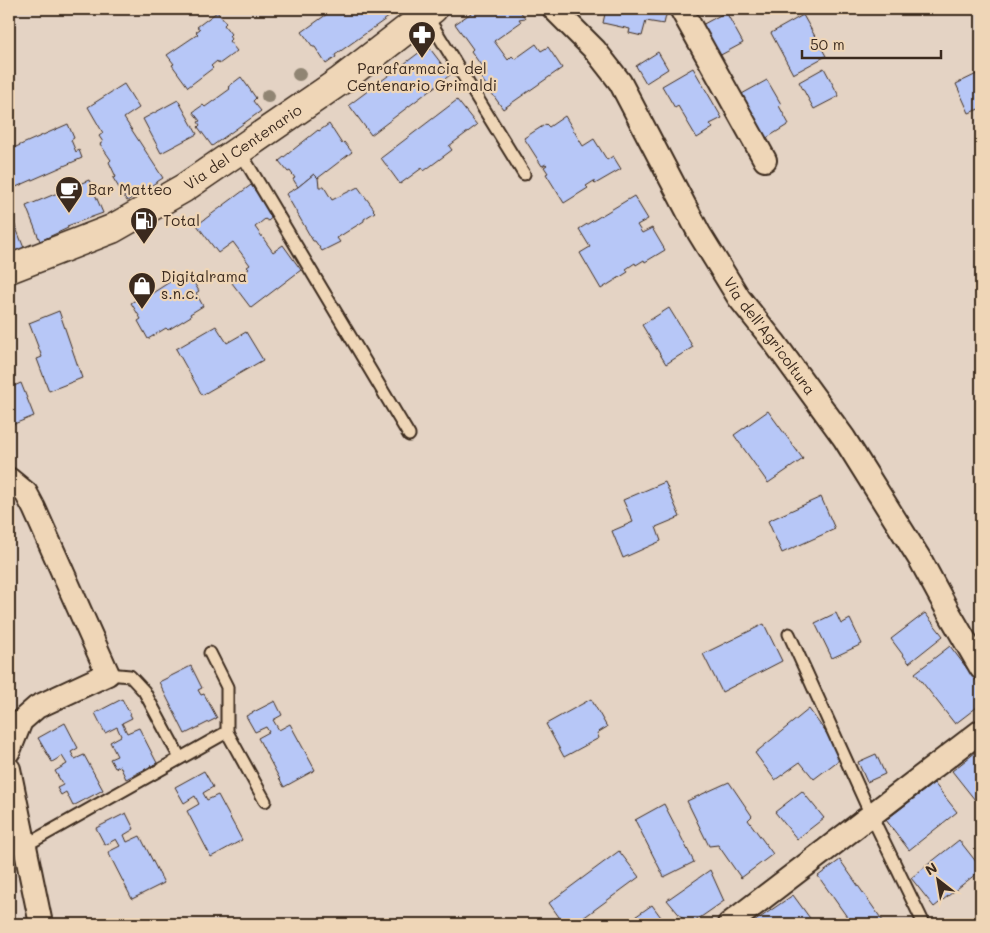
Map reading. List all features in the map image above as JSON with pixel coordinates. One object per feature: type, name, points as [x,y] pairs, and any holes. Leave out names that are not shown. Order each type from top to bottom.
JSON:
[{"type":"street","name":"Via dell'Agricoltura","points":[[554,9],[595,50],[620,82],[699,233],[739,298],[774,342],[844,438],[921,561],[981,668]]},
{"type":"street","points":[[681,9],[764,160]]},
{"type":"street","name":"Via del Centenario","points":[[9,270],[112,229],[184,188],[340,81],[430,12]]},
{"type":"street","points":[[9,479],[26,493],[34,508],[108,674],[37,707],[21,721],[9,752]]},
{"type":"street","points":[[729,924],[981,731]]},
{"type":"street","points":[[9,769],[41,924]]},
{"type":"lane","points":[[430,12],[524,174]]},
{"type":"lane","points":[[240,150],[409,435]]},
{"type":"lane","points":[[790,634],[871,815],[924,924]]},
{"type":"lane","points":[[210,653],[227,688],[227,732],[265,801]]},
{"type":"lane","points":[[108,674],[130,676],[144,691],[180,758]]},
{"type":"lane","points":[[26,845],[227,732]]},
{"type":"building","points":[[334,9],[400,9],[335,55],[336,57],[326,64],[302,32]]},
{"type":"building","points":[[477,9],[523,9],[520,11],[525,18],[519,19],[521,22],[494,41],[508,60],[512,56],[515,59],[536,44],[541,51],[548,47],[562,68],[503,109],[481,78],[487,74],[471,51],[473,49],[455,24]]},
{"type":"building","points":[[606,9],[662,9],[667,11],[664,24],[646,21],[642,36],[629,33],[630,29],[603,23]]},
{"type":"building","points":[[217,12],[226,23],[224,25],[231,34],[229,41],[237,51],[219,64],[217,61],[211,66],[213,68],[188,87],[167,55],[198,34],[196,32],[200,29],[197,27]]},
{"type":"building","points":[[726,12],[743,43],[717,57],[700,26]]},
{"type":"building","points":[[803,15],[826,56],[793,74],[771,33]]},
{"type":"building","points":[[428,46],[450,75],[371,135],[349,105]]},
{"type":"building","points":[[658,52],[668,69],[646,83],[636,66]]},
{"type":"building","points":[[693,68],[722,118],[710,124],[713,128],[697,138],[678,106],[675,108],[662,86]]},
{"type":"building","points":[[824,68],[839,96],[814,109],[799,82]]},
{"type":"building","points":[[981,72],[981,108],[969,113],[956,84]]},
{"type":"building","points":[[241,77],[256,98],[253,101],[261,111],[212,146],[198,127],[200,125],[198,122],[200,121],[193,112],[203,105],[205,107],[230,89],[228,87]]},
{"type":"building","points":[[767,80],[781,104],[779,106],[789,124],[765,139],[740,95]]},
{"type":"building","points":[[124,84],[139,108],[124,118],[163,178],[127,201],[113,178],[116,177],[109,162],[111,160],[100,144],[103,142],[99,136],[103,133],[88,107]]},
{"type":"building","points":[[178,100],[197,134],[161,153],[143,119]]},
{"type":"building","points":[[457,100],[477,125],[449,146],[452,150],[424,171],[422,168],[400,184],[381,158]]},
{"type":"building","points":[[565,116],[583,146],[594,139],[607,160],[613,156],[621,169],[595,184],[594,181],[586,186],[588,188],[564,203],[546,174],[548,173],[544,167],[547,165],[542,166],[524,138],[546,124],[549,127]]},
{"type":"building","points":[[68,124],[74,138],[71,140],[76,152],[79,150],[82,158],[16,187],[12,178],[15,177],[9,164],[9,150]]},
{"type":"building","points":[[329,124],[342,144],[344,142],[352,152],[318,178],[314,174],[298,187],[290,171],[288,172],[279,161],[318,130]]},
{"type":"building","points":[[314,174],[318,178],[319,187],[324,187],[332,200],[358,187],[375,212],[337,238],[340,242],[322,251],[313,241],[286,194]]},
{"type":"building","points":[[89,180],[103,213],[67,226],[68,228],[40,241],[26,206]]},
{"type":"building","points":[[251,185],[274,216],[268,221],[265,219],[255,227],[273,252],[283,245],[301,270],[251,308],[232,283],[249,269],[247,267],[250,265],[233,242],[218,253],[197,225]]},
{"type":"building","points":[[634,196],[648,219],[637,225],[642,233],[652,228],[665,250],[645,262],[644,260],[636,265],[635,263],[626,269],[628,272],[601,289],[580,253],[590,247],[579,229]]},
{"type":"building","points":[[9,214],[24,248],[9,254]]},
{"type":"building","points":[[189,275],[199,291],[196,293],[203,306],[168,330],[166,328],[148,339],[138,321],[141,319],[131,303],[150,291],[151,294],[179,276],[181,280]]},
{"type":"building","points":[[669,308],[693,347],[666,364],[642,325]]},
{"type":"building","points":[[59,311],[82,378],[49,391],[37,359],[42,357],[29,323]]},
{"type":"building","points":[[216,326],[227,343],[246,332],[263,360],[202,395],[176,349]]},
{"type":"building","points":[[21,383],[34,416],[9,426],[9,388]]},
{"type":"building","points":[[768,411],[803,459],[768,483],[734,435]]},
{"type":"building","points":[[665,482],[680,517],[656,527],[661,541],[623,558],[612,531],[633,522],[623,500]]},
{"type":"building","points":[[821,497],[835,529],[782,553],[768,521]]},
{"type":"building","points":[[836,613],[841,624],[850,619],[862,644],[832,658],[815,623]]},
{"type":"building","points":[[925,613],[943,636],[909,663],[891,639]]},
{"type":"building","points":[[764,624],[782,661],[722,692],[703,654]]},
{"type":"building","points":[[950,646],[981,687],[981,704],[955,724],[915,673]]},
{"type":"building","points":[[191,666],[202,688],[198,690],[201,695],[204,694],[217,718],[185,734],[159,682]]},
{"type":"building","points":[[122,699],[132,718],[122,723],[127,733],[139,728],[157,763],[126,779],[120,766],[115,768],[110,759],[117,756],[110,742],[121,736],[117,727],[105,733],[95,713]]},
{"type":"building","points":[[591,699],[607,727],[597,733],[599,738],[564,757],[546,724]]},
{"type":"building","points":[[275,701],[282,715],[273,720],[279,730],[290,724],[315,770],[284,787],[258,738],[269,732],[266,727],[255,732],[246,716]]},
{"type":"building","points":[[809,709],[832,741],[839,760],[814,779],[800,762],[775,780],[755,753]]},
{"type":"building","points":[[65,723],[78,748],[71,752],[75,759],[84,755],[103,790],[73,806],[66,792],[61,795],[57,788],[63,785],[55,771],[67,764],[62,756],[52,762],[38,738]]},
{"type":"building","points":[[981,748],[981,795],[975,800],[952,771]]},
{"type":"building","points":[[876,754],[885,774],[867,782],[858,762]]},
{"type":"building","points":[[204,771],[213,787],[203,793],[207,800],[218,795],[242,840],[211,857],[187,811],[199,804],[195,796],[184,803],[175,787]]},
{"type":"building","points":[[729,782],[752,816],[748,820],[773,854],[741,878],[718,845],[709,846],[687,801]]},
{"type":"building","points":[[934,783],[957,812],[909,850],[886,820]]},
{"type":"building","points":[[802,791],[824,818],[797,839],[775,812]]},
{"type":"building","points":[[664,804],[694,862],[664,877],[635,820]]},
{"type":"building","points":[[126,813],[134,829],[124,835],[127,842],[140,836],[164,883],[132,899],[108,852],[120,846],[116,839],[105,845],[96,828]]},
{"type":"building","points":[[959,840],[981,870],[934,907],[911,878]]},
{"type":"building","points":[[619,851],[639,877],[575,924],[564,924],[549,903]]},
{"type":"building","points":[[840,860],[885,924],[852,924],[818,876]]},
{"type":"building","points":[[710,870],[724,901],[691,924],[687,924],[667,900]]},
{"type":"building","points":[[793,895],[812,921],[807,924],[751,924]]},
{"type":"building","points":[[652,905],[666,924],[625,924]]},
{"type":"place","name":"Parafarmacia del Centenario Grimaldi","points":[[422,59]]},
{"type":"place","name":"Bar Matteo","points":[[69,214]]},
{"type":"place","name":"Total","points":[[144,245]]},
{"type":"place","name":"Digitalrama s.n.c.","points":[[142,310]]}]
